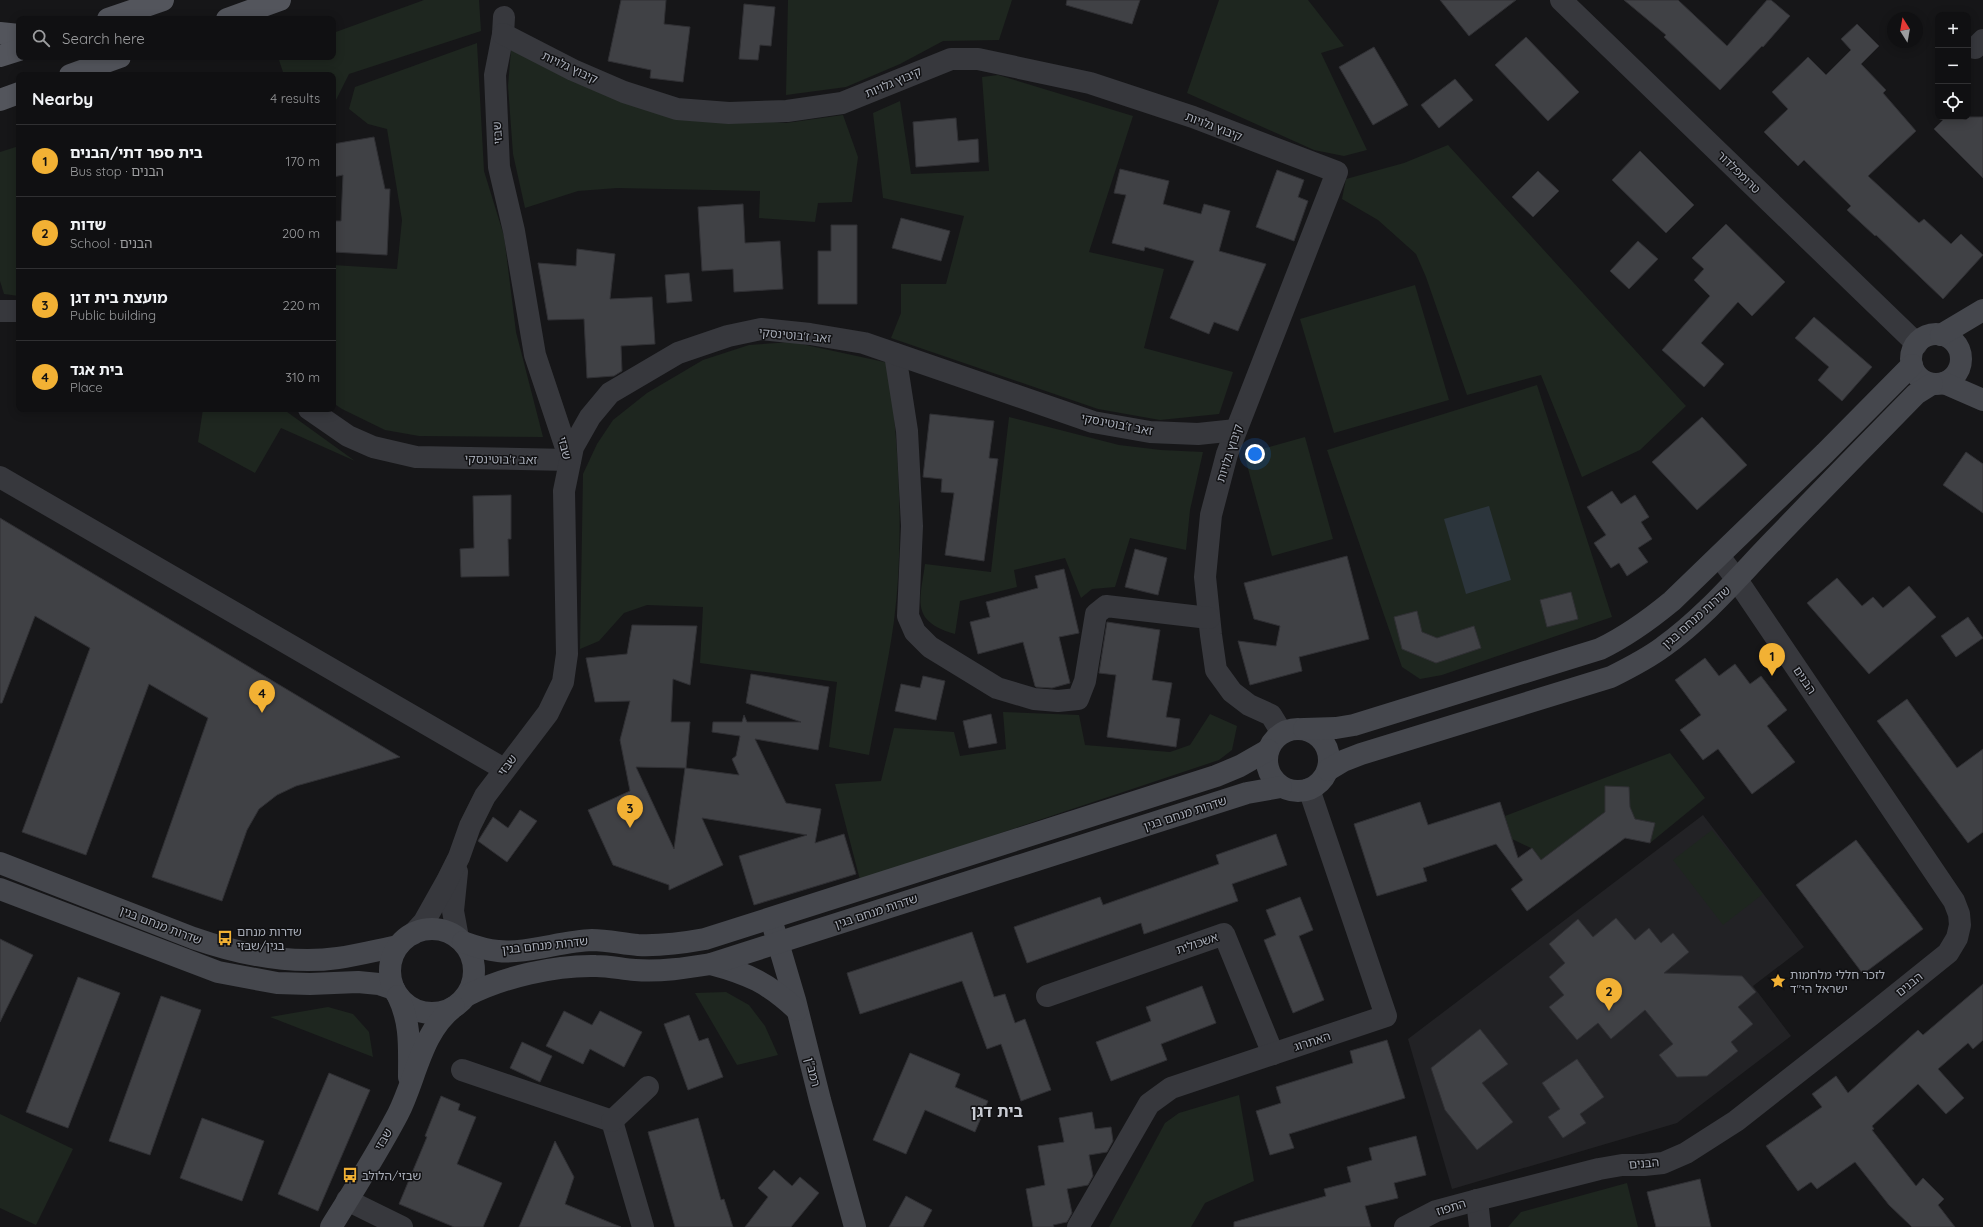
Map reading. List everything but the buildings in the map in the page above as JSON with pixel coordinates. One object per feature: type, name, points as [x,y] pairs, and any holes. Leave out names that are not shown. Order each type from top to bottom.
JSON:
[{"type":"main road","points":[[117,16],[163,0]]},
{"type":"main road","points":[[235,16],[280,0]]},
{"type":"main road","points":[[0,33],[16,35]]},
{"type":"main road","points":[[0,56],[16,51]]},
{"type":"main road","points":[[78,72],[112,60]]},
{"type":"main road","points":[[0,100],[16,94]]},
{"type":"street","name":"טרומפלדור","points":[[1561,0],[1917,344]]},
{"type":"street","name":"קיבוץ גלויות","points":[[503,26],[573,70],[624,92],[677,109],[729,113],[788,111],[842,103],[951,59],[978,59],[1090,83],[1193,117],[1337,172],[1227,454],[1211,515],[1205,577],[1216,670],[1232,692],[1249,705],[1271,715],[1282,733]]},
{"type":"street","name":"שבזי","points":[[405,940],[424,922],[459,857],[470,826],[485,796],[548,713],[563,682],[567,654],[564,491],[570,460],[535,356],[514,231],[499,167],[494,75],[503,26]]},
{"type":"street","points":[[1982,310],[1941,335],[1928,336],[1917,344],[1912,354],[1912,365],[1916,375],[1983,400]]},
{"type":"street","points":[[1938,383],[1954,376],[1959,360],[1982,310]]},
{"type":"street","points":[[0,311],[16,311]]},
{"type":"street","name":"זאב ז'בוטינסקי","points":[[313,412],[348,436],[373,447],[416,457],[570,460],[573,447],[590,417],[610,393],[678,352],[728,336],[761,329],[810,334],[864,343],[1093,422],[1150,432],[1191,434],[1236,430]]},
{"type":"street","points":[[1941,335],[1952,341],[1959,360],[1983,397]]},
{"type":"street","points":[[895,354],[907,431],[911,482],[912,526],[908,616],[915,632],[930,647],[997,688],[1034,699],[1058,701],[1078,699],[1085,681],[1096,614],[1106,606],[1209,618]]},
{"type":"street","points":[[1304,729],[1314,733],[1325,745],[1330,760],[1328,770],[1323,780],[1310,789],[1304,792],[1291,791],[1281,787],[1273,779],[1268,770],[1266,760],[1268,750],[1274,740],[1282,733],[1292,730],[1304,729],[1336,728],[1354,725],[1600,649],[1622,638],[1646,623],[1672,601],[1825,453],[1912,365]]},
{"type":"street","name":"שדרות מנחם בגין","points":[[1328,770],[1343,761],[1361,754],[1611,677],[1664,647],[1738,580],[1916,394],[1938,383]]},
{"type":"street","points":[[0,478],[504,769]]},
{"type":"street","name":"הבנים","points":[[1477,1200],[1599,1169],[1622,1165],[1663,1163],[1686,1153],[1736,1121],[1872,1015],[1948,953],[1957,938],[1960,925],[1959,914],[1954,902],[1738,580],[1719,556]]},
{"type":"street","name":"שדרות מנחם בגין","points":[[460,940],[480,948],[499,951],[520,950],[578,940],[599,940],[638,945],[659,945],[705,939],[1216,776],[1240,766],[1268,750]]},
{"type":"street","name":"שדרות מנחם בגין","points":[[462,1000],[498,982],[523,975],[580,966],[660,970],[685,969],[711,964],[1247,793],[1281,787]]},
{"type":"street","name":"האתרוג","points":[[1078,1227],[1149,1104],[1171,1088],[1386,1016],[1310,789]]},
{"type":"street","name":"שבזי","points":[[459,857],[453,912],[460,940]]},
{"type":"street","name":"שדרות מנחם בגין","points":[[0,863],[193,938],[225,949],[249,954],[279,959],[310,960],[337,958],[405,940]]},
{"type":"street","name":"שדרות מנחם בגין","points":[[0,889],[218,972],[277,983],[310,984],[358,982],[379,984],[396,992]]},
{"type":"street","name":"רמב\"ן","points":[[770,918],[797,1010],[855,1227]]},
{"type":"street","points":[[437,929],[451,933],[460,940],[471,954],[474,968],[473,982],[462,1000],[445,1011],[432,1013],[419,1011],[407,1005],[396,992],[390,971],[392,958],[405,940],[422,930],[437,929]]},
{"type":"street","name":"אשכולית","points":[[1047,996],[1224,934],[1272,1054]]},
{"type":"street","points":[[711,964],[733,970],[756,979],[777,991],[797,1010]]},
{"type":"street","name":"שבזי","points":[[396,992],[405,1011],[408,1025],[408,1092]]},
{"type":"street","name":"שבזי","points":[[331,1227],[398,1115],[428,1040],[446,1014],[462,1000]]},
{"type":"street","points":[[462,1070],[612,1121]]},
{"type":"street","points":[[612,1121],[648,1087]]},
{"type":"street","points":[[612,1121],[642,1227]]},
{"type":"street","points":[[347,1200],[402,1227]]},
{"type":"street","points":[[1477,1200],[1480,1227]]},
{"type":"street","name":"התפוז","points":[[1405,1227],[1436,1211],[1477,1200]]},
{"type":"shaded area","points":[[424,0],[479,0],[481,31],[349,74],[336,100],[336,72],[283,72],[279,60],[336,60],[336,32]]},
{"type":"shaded area","points":[[788,0],[1012,0],[999,40],[943,41],[900,64],[846,87],[786,95]]},
{"type":"shaded area","points":[[1219,0],[1308,0],[1344,46],[1321,53],[1367,150],[1344,156],[1314,150],[1187,93]]},
{"type":"shaded area","points":[[477,43],[484,171],[504,236],[516,332],[543,437],[419,436],[385,430],[336,405],[336,265],[397,269],[402,220],[387,129],[368,124],[349,109],[355,87]]},
{"type":"shaded area","points":[[511,50],[680,114],[786,123],[843,115],[858,157],[852,202],[818,203],[815,222],[759,218],[760,191],[617,188],[578,191],[525,208],[513,154],[508,86]]},
{"type":"shaded area","points":[[998,75],[1133,116],[1089,252],[1164,269],[1144,348],[1233,372],[1219,414],[1160,420],[1098,409],[891,338],[901,313],[901,284],[946,284],[964,216],[883,198],[873,113],[900,101],[911,174],[989,171],[982,77]]},
{"type":"shaded area","points":[[1448,145],[1686,406],[1640,450],[1582,477],[1541,375],[1467,395],[1426,277],[1416,254],[1378,220],[1342,199],[1346,179],[1404,163]]},
{"type":"shaded area","points":[[16,147],[16,296],[4,294],[0,281],[0,152]]},
{"type":"shaded area","points":[[1415,285],[1449,400],[1334,433],[1300,319]]},
{"type":"shaded area","points":[[792,342],[889,363],[899,492],[899,557],[892,638],[869,755],[829,747],[837,682],[700,663],[703,607],[647,605],[624,613],[599,641],[580,649],[583,474],[597,444],[613,420],[647,393],[703,360],[749,345]]},
{"type":"shaded area","points":[[1537,385],[1612,617],[1442,675],[1420,679],[1402,667],[1327,450]]},
{"type":"shaded area","points":[[203,412],[287,412],[355,461],[281,428],[255,473],[198,442]]},
{"type":"shaded area","points":[[1009,417],[1119,445],[1161,450],[1203,452],[1190,510],[1186,550],[1130,538],[1115,587],[1092,589],[1081,598],[1065,558],[1014,570],[1017,587],[960,601],[955,634],[941,629],[931,623],[924,616],[920,599],[925,564],[991,572]]},
{"type":"shaded area","points":[[1305,437],[1333,539],[1272,556],[1244,454]]},
{"type":"shaded area","points":[[1489,506],[1511,580],[1466,594],[1444,519]]},
{"type":"shaded area","points":[[1003,712],[1079,715],[1085,745],[1170,752],[1190,745],[1210,714],[1237,726],[1232,750],[1219,760],[860,880],[835,784],[881,781],[894,728],[954,732],[960,756],[1006,749]]},
{"type":"shaded area","points":[[1670,753],[1705,798],[1650,843],[1655,823],[1635,819],[1630,807],[1628,787],[1605,786],[1605,812],[1541,860],[1531,848],[1512,839],[1505,816]]},
{"type":"shaded area","points":[[1703,815],[1804,947],[1753,986],[1791,1036],[1677,1123],[1452,1189],[1408,1039]]},
{"type":"shaded area","points":[[1712,830],[1763,894],[1723,925],[1673,860]]},
{"type":"shaded area","points":[[726,992],[749,1005],[765,1026],[778,1055],[737,1065],[695,993]]},
{"type":"shaded area","points":[[328,1007],[353,1014],[369,1032],[373,1057],[270,1017]]},
{"type":"shaded area","points":[[1239,1095],[1254,1181],[1205,1203],[1191,1227],[1109,1227],[1165,1123],[1179,1113]]},
{"type":"shaded area","points":[[0,1114],[73,1149],[36,1225],[0,1208]]},
{"type":"shaded area","points":[[1627,1183],[1638,1227],[1508,1227],[1521,1212]]},
{"type":"place","name":"בית ספר דתי/הבנים","points":[[1772,676]]},
{"type":"place","name":"בית אגד","points":[[262,713]]},
{"type":"place","name":"מועצת בית דגן","points":[[630,828]]},
{"type":"place","name":"שדרות מנחם בגין/שבזי","points":[[225,938]]},
{"type":"place","name":"לזכר חללי מלחמות ישראל הי\"ד","points":[[1778,981]]},
{"type":"place","name":"שדות","points":[[1609,1011]]},
{"type":"place","name":"שבזי/הלולב","points":[[350,1175]]},
{"type":"district","name":"בית דגן","points":[[997,1111]]}]
